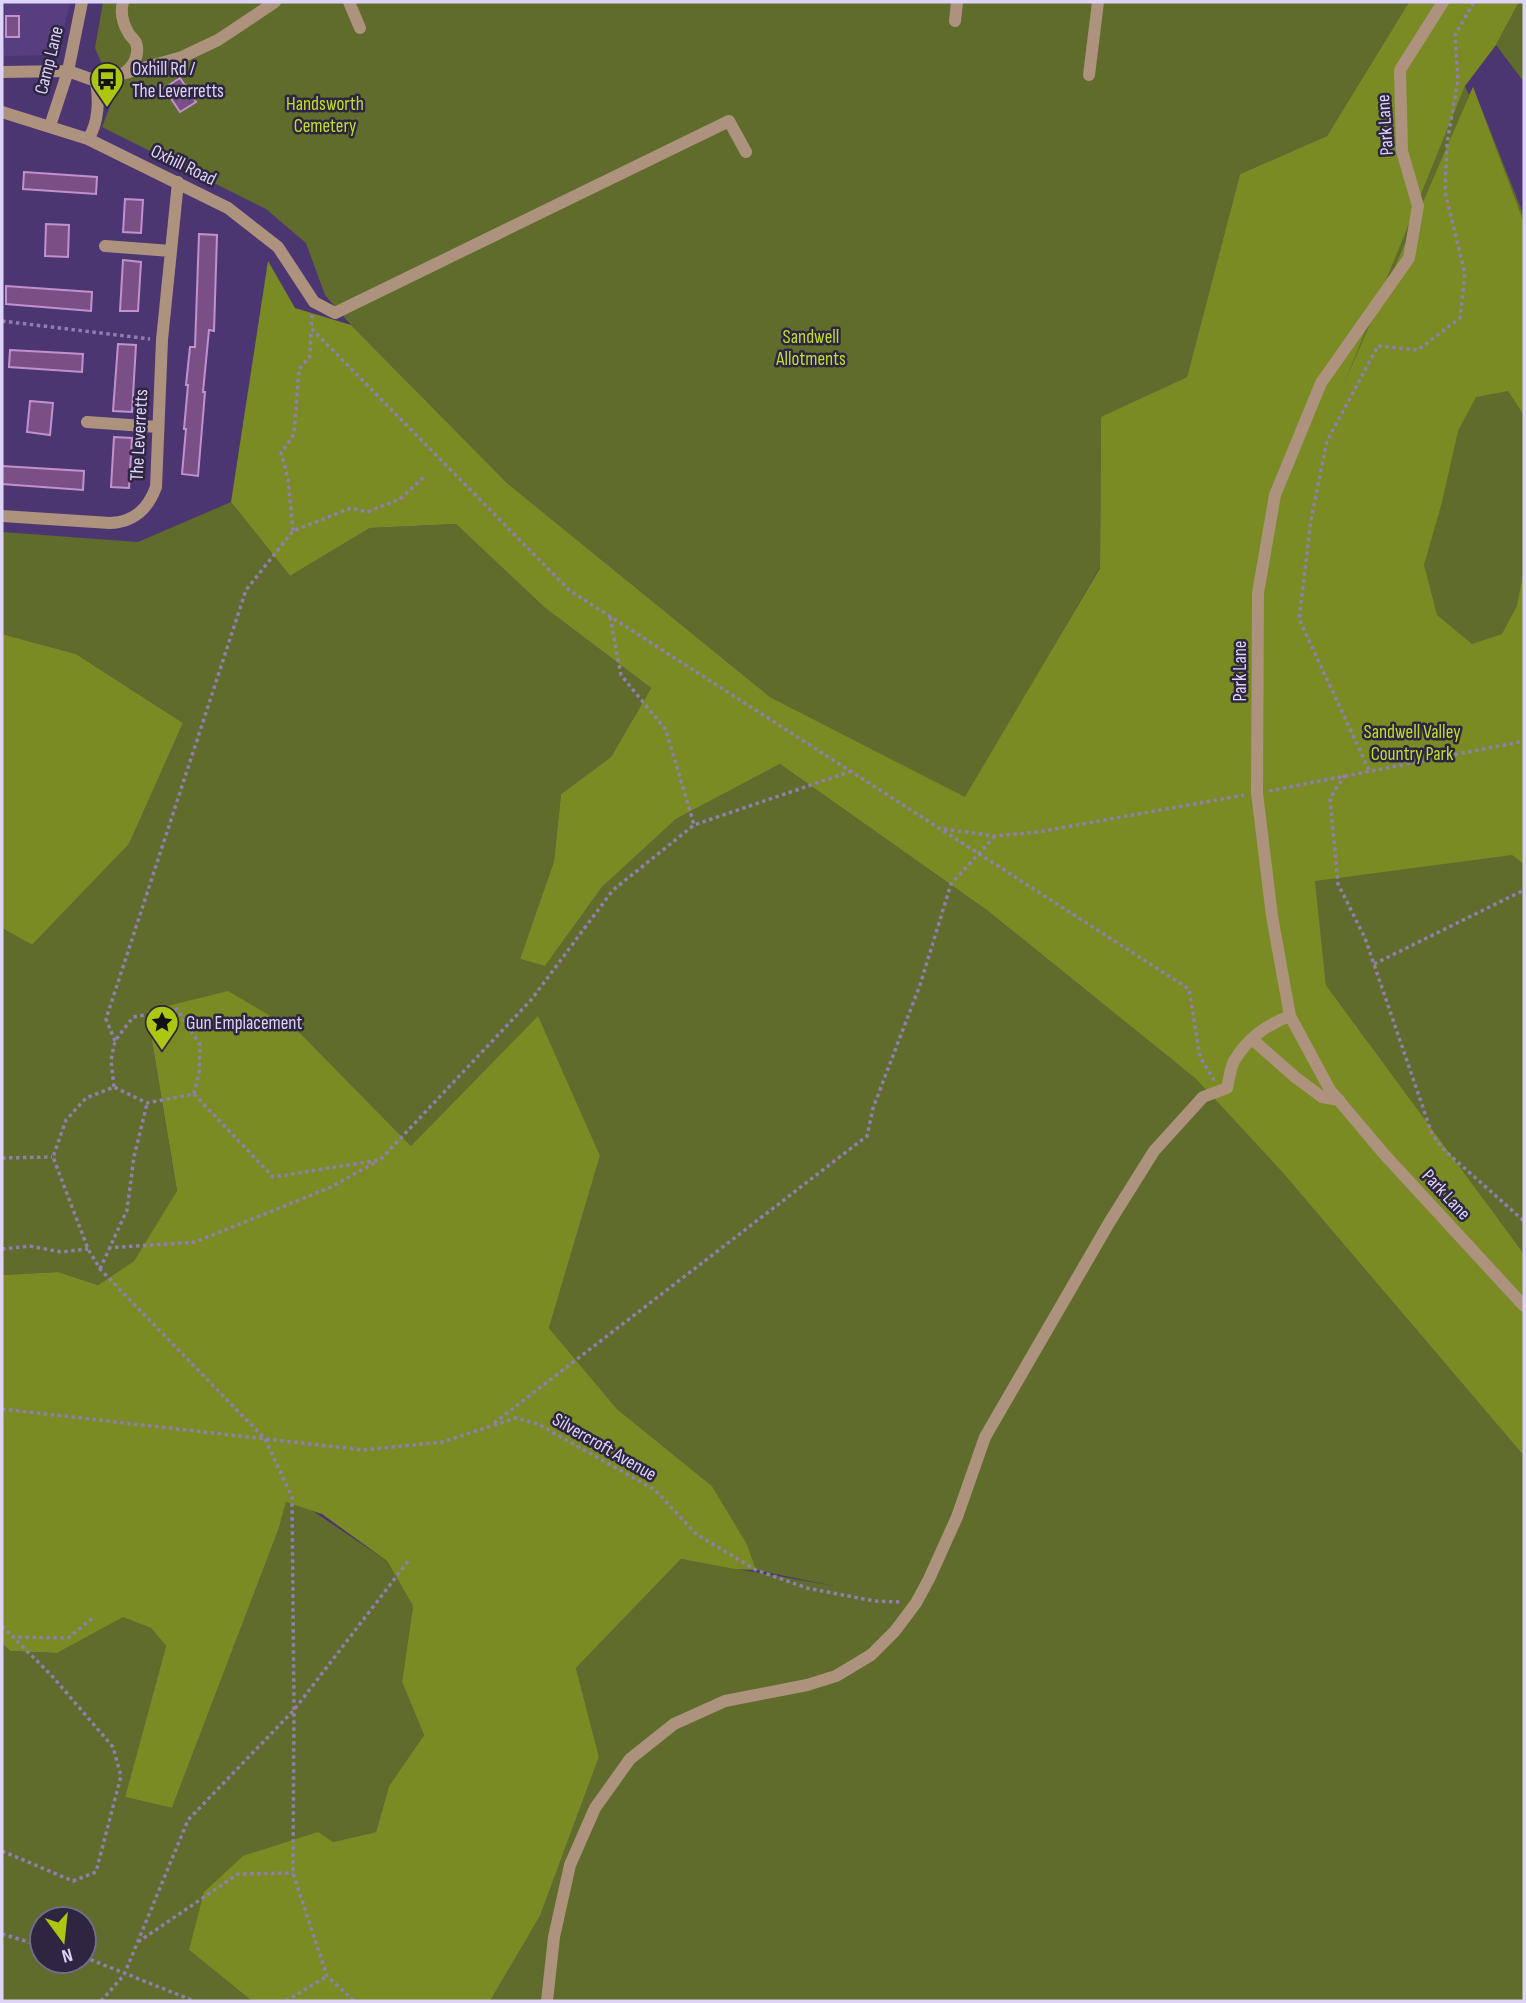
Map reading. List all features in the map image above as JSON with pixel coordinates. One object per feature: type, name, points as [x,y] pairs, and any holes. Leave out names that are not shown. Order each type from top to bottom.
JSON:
[{"type":"street","name":"Camp Lane","points":[[50,126],[68,71],[82,2]]},
{"type":"street","points":[[120,75],[131,68],[136,57],[136,44],[122,19],[123,2]]},
{"type":"street","points":[[2,72],[68,71],[96,81],[120,75],[183,57],[218,40],[275,2]]},
{"type":"street","points":[[349,2],[360,28]]},
{"type":"street","points":[[955,21],[957,2]]},
{"type":"street","points":[[1088,75],[1098,2]]},
{"type":"street","name":"Park Lane","points":[[1443,2],[1400,70],[1402,151],[1418,206],[1409,258],[1321,383],[1275,495],[1258,593],[1257,793],[1272,916],[1290,1016],[1339,1100],[1384,1154],[1524,1306]]},
{"type":"street","points":[[88,139],[99,100],[96,81]]},
{"type":"street","name":"Oxhill Road","points":[[2,112],[88,139],[228,208],[278,247],[314,302]]},
{"type":"street","points":[[314,302],[335,313],[729,121],[746,152]]},
{"type":"street","name":"The Leverretts","points":[[2,516],[123,523],[143,510],[152,498],[156,487],[162,341],[178,182]]},
{"type":"street","points":[[105,246],[171,251]]},
{"type":"street","points":[[87,422],[158,427]]},
{"type":"street","points":[[547,2001],[554,1937],[570,1865],[595,1808],[630,1759],[674,1724],[725,1701],[807,1685],[836,1676],[871,1655],[895,1631],[916,1603],[957,1517],[985,1437],[1109,1223],[1154,1151],[1203,1097],[1227,1088],[1233,1063],[1264,1027],[1290,1016]]},
{"type":"street","points":[[1252,1039],[1322,1097],[1339,1100]]},
{"type":"path","points":[[1368,770],[1299,619],[1311,520],[1327,441],[1378,346],[1418,350],[1460,318],[1465,274],[1445,192],[1447,143],[1458,80],[1455,35],[1474,2]]},
{"type":"path","points":[[293,531],[288,479],[281,453],[295,434],[299,369],[310,356],[314,302]]},
{"type":"path","points":[[2,321],[162,341]]},
{"type":"path","points":[[311,328],[569,590],[1189,989],[1200,1057],[1212,1079],[1227,1088]]},
{"type":"path","points":[[115,1041],[106,1019],[246,590],[293,531],[351,508],[367,512],[400,499],[425,475]]},
{"type":"path","points":[[610,616],[621,674],[666,730],[694,825]]},
{"type":"path","points":[[940,829],[995,836],[1038,832],[1524,741]]},
{"type":"path","points":[[108,1248],[195,1242],[329,1188],[380,1160],[531,1000],[613,890],[694,825],[851,772]]},
{"type":"path","points":[[1345,775],[1330,798],[1338,884],[1365,938],[1432,1134],[1443,1149],[1524,1222]]},
{"type":"path","points":[[489,1427],[867,1136],[873,1108],[920,985],[951,884],[995,836]]},
{"type":"path","points":[[1374,964],[1524,890]]},
{"type":"path","points":[[114,1087],[111,1060],[115,1041],[133,1017],[177,1009],[200,1045],[199,1073],[194,1094]]},
{"type":"path","points":[[194,1094],[147,1103],[114,1087],[86,1098],[66,1119],[52,1157],[88,1248],[100,1269],[265,1438],[292,1497],[293,1873],[327,1976],[354,2001]]},
{"type":"path","points":[[194,1094],[273,1177],[380,1160]]},
{"type":"path","points":[[100,1269],[127,1210],[134,1157],[147,1103]]},
{"type":"path","points":[[2,1157],[52,1157]]},
{"type":"path","points":[[2,1249],[30,1246],[61,1252],[88,1248]]},
{"type":"path","name":"Silvercroft Avenue","points":[[2,1409],[363,1450],[442,1442],[516,1418],[538,1424],[655,1490],[696,1534],[756,1570],[807,1588],[874,1601],[916,1603]]},
{"type":"path","points":[[101,2001],[124,1975],[188,1820],[294,1710],[409,1560]]},
{"type":"path","points":[[13,1637],[68,1638],[94,1617]]},
{"type":"path","points":[[2,1626],[53,1677],[113,1746],[121,1776],[96,1872],[73,1881],[2,1851]]},
{"type":"path","points":[[136,1943],[238,1874],[293,1873]]},
{"type":"path","points":[[2,1934],[28,1942]]},
{"type":"path","points":[[98,1962],[124,1975],[194,2001]]},
{"type":"path","points":[[286,2001],[327,1976]]},
{"type":"shaded area","points":[[5,2],[70,2],[60,46],[54,55],[4,56]]},
{"type":"green space","name":"Sandwell Allotments","points":[[103,2],[1409,2],[1327,136],[1240,174],[1187,377],[1101,418],[1100,567],[966,798],[770,697],[507,483],[351,325],[325,295],[306,243],[266,209],[102,127],[115,94],[95,48]]},
{"type":"green space","points":[[1409,2],[1519,2],[1496,45],[1465,86],[1344,384],[1473,87],[1524,223],[1524,415],[1508,391],[1476,397],[1458,431],[1424,565],[1437,615],[1472,644],[1502,634],[1517,606],[1524,569],[1524,864],[1512,855],[1315,881],[1326,985],[1524,1254],[1524,1456],[1283,1173],[1196,1079],[988,911],[780,764],[676,819],[602,887],[545,966],[520,959],[554,861],[561,794],[611,757],[651,688],[544,607],[456,524],[370,528],[290,576],[231,502],[268,261],[295,308],[351,325],[507,483],[770,697],[965,797],[1100,568],[1101,417],[1187,377],[1240,174],[1327,136]]},
{"type":"green space","points":[[1519,2],[1524,2],[1524,82],[1496,45]]},
{"type":"green space","name":"Sandwell Valley Country Park","points":[[1465,86],[1469,95],[1473,87],[1524,216],[1524,1254],[1326,985],[1298,729],[1323,435]]},
{"type":"green space","points":[[231,502],[290,576],[370,528],[456,524],[544,607],[651,688],[611,757],[561,794],[554,861],[520,959],[545,966],[602,887],[676,819],[780,764],[988,911],[1196,1079],[1283,1173],[1524,1456],[1524,2001],[490,2001],[540,1916],[599,1757],[576,1668],[681,1559],[834,1586],[756,1570],[747,1544],[712,1486],[617,1409],[549,1328],[600,1156],[411,1146],[301,1034],[147,1011],[177,1192],[134,1261],[98,1285],[58,1272],[2,1275],[2,928],[32,945],[129,844],[183,723],[76,654],[2,634],[2,532],[138,542]]},
{"type":"green space","points":[[2,634],[76,654],[183,723],[129,844],[32,945],[2,928]]},
{"type":"green space","points":[[228,991],[301,1034],[411,1146],[538,1016],[600,1156],[549,1328],[617,1409],[712,1486],[747,1544],[756,1570],[681,1559],[576,1668],[599,1757],[540,1916],[490,2001],[252,2001],[189,1950],[204,1892],[243,1856],[318,1832],[333,1842],[376,1832],[389,1786],[424,1735],[402,1682],[413,1606],[387,1561],[322,1514],[286,1502],[279,1528],[172,1808],[125,1797],[166,1646],[151,1628],[123,1617],[57,1653],[10,1651],[2,1643],[2,1275],[58,1272],[98,1285],[134,1261],[177,1191],[147,1011]]},
{"type":"green space","points":[[292,1497],[387,1561],[413,1606],[402,1682],[424,1735],[389,1786],[376,1832],[333,1842],[189,1950],[252,2001],[2,2001],[2,1643],[10,1651],[57,1653],[123,1616],[151,1628],[166,1646],[125,1797],[172,1808],[279,1528],[286,1501]]},
{"type":"building","points":[[6,16],[19,16],[19,37],[6,37]]},
{"type":"building","points":[[180,78],[196,102],[180,112],[164,88]]},
{"type":"building","points":[[24,172],[97,177],[96,194],[23,189]]},
{"type":"building","points":[[125,199],[143,200],[141,233],[123,232]]},
{"type":"building","points":[[46,224],[69,225],[68,257],[45,256]]},
{"type":"building","points":[[199,234],[217,235],[214,331],[209,330],[198,476],[182,474],[186,385],[190,347],[195,347]]},
{"type":"building","points":[[123,260],[141,262],[138,311],[120,311]]},
{"type":"building","points":[[6,286],[92,292],[91,311],[6,304]]},
{"type":"building","points":[[118,344],[136,345],[132,412],[113,411]]},
{"type":"building","points":[[10,350],[83,354],[82,372],[9,367]]},
{"type":"building","points":[[30,401],[53,403],[50,435],[27,432]]},
{"type":"building","points":[[114,437],[132,438],[129,488],[111,487]]},
{"type":"building","points":[[2,466],[84,471],[83,490],[2,484]]},
{"type":"place","name":"Oxhill Rd / The Leverretts","points":[[107,109]]},
{"type":"place","name":"Gun Emplacement","points":[[162,1052]]},
{"type":"park label","name":"Handsworth Cemetery","points":[[325,114]]}]
